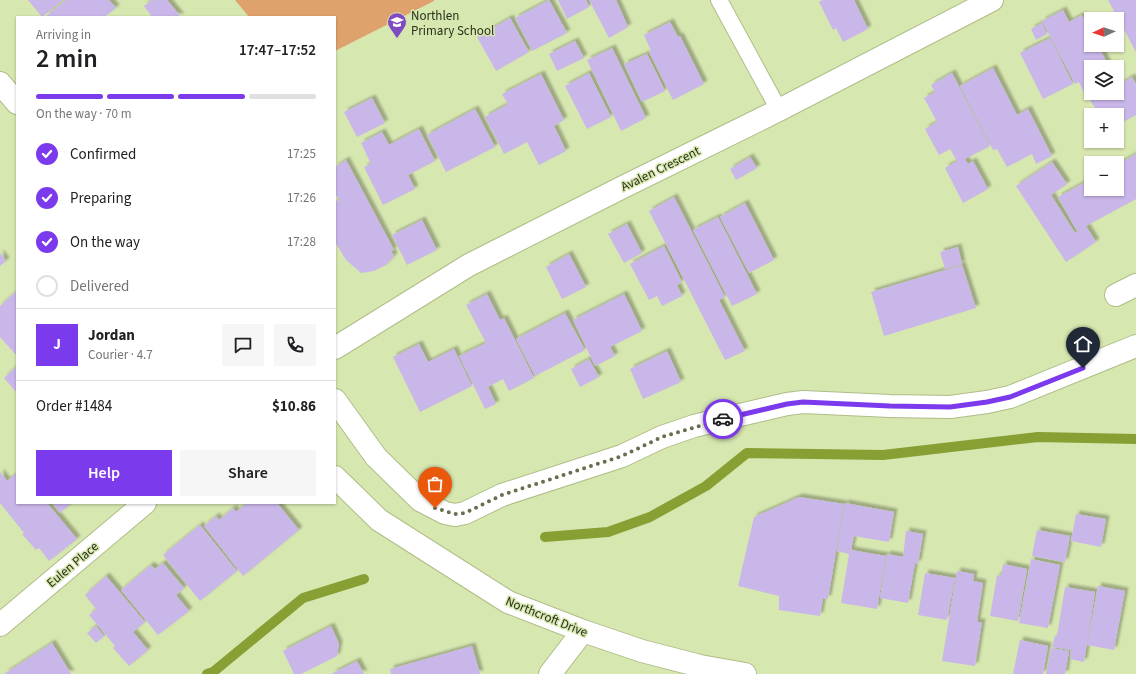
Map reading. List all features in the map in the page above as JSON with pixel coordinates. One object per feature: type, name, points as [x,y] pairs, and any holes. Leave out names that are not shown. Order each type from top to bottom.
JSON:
[{"type":"street","name":"Avalen Crescent","points":[[336,347],[469,265],[779,110],[992,0]]},
{"type":"street","points":[[0,83],[16,102]]},
{"type":"street","points":[[1116,296],[1136,285]]},
{"type":"street","points":[[336,401],[376,457],[420,500],[445,513],[455,514],[465,513],[502,495],[622,456],[662,437],[694,426],[787,404],[803,402],[950,407],[987,402],[1010,397],[1136,346]]},
{"type":"street","name":"Northcroft Drive","points":[[336,478],[379,520],[508,602],[583,631],[642,651],[700,666],[745,674]]},
{"type":"street","name":"Eulen Place","points":[[0,625],[144,504]]},
{"type":"street","points":[[550,674],[583,631]]},
{"type":"lane","points":[[719,0],[779,110]]},
{"type":"shaded area","points":[[235,0],[434,0],[336,50],[336,16],[248,16]]},
{"type":"building","points":[[28,0],[63,0],[43,16],[41,16]]},
{"type":"building","points":[[66,0],[109,0],[116,8],[105,16],[46,16]]},
{"type":"building","points":[[152,0],[167,0],[180,16],[151,16],[144,6]]},
{"type":"building","points":[[549,0],[567,33],[532,51],[515,18]]},
{"type":"building","points":[[558,0],[586,0],[589,7],[567,19]]},
{"type":"building","points":[[589,0],[616,0],[628,27],[609,38]]},
{"type":"building","points":[[822,0],[854,0],[868,29],[843,42],[836,28],[833,30],[819,2]]},
{"type":"building","points":[[1108,0],[1136,0],[1136,52],[1124,30],[1124,12],[1114,12]]},
{"type":"building","points":[[1063,10],[1069,22],[1082,15],[1084,19],[1084,52],[1102,52],[1106,60],[1084,60],[1084,93],[1079,82],[1075,84],[1042,21]]},
{"type":"building","points":[[510,18],[529,52],[496,71],[477,37]]},
{"type":"building","points":[[670,22],[678,37],[680,36],[704,84],[673,100],[649,52],[651,51],[644,35]]},
{"type":"building","points":[[1042,23],[1047,34],[1036,40],[1031,29]]},
{"type":"building","points":[[1050,38],[1073,84],[1043,99],[1020,53]]},
{"type":"building","points":[[575,41],[584,58],[557,71],[549,54]]},
{"type":"building","points":[[612,48],[646,118],[621,131],[587,60]]},
{"type":"building","points":[[647,54],[665,91],[642,102],[624,64]]},
{"type":"building","points":[[993,68],[1017,115],[1028,109],[1052,156],[1036,164],[1032,154],[1007,167],[997,149],[993,150],[960,86]]},
{"type":"building","points":[[589,73],[611,117],[587,129],[565,86]]},
{"type":"building","points":[[952,73],[990,146],[965,159],[968,164],[973,161],[988,189],[963,203],[945,168],[957,161],[950,149],[939,155],[925,129],[937,122],[924,98],[935,92],[931,85]]},
{"type":"building","points":[[541,74],[564,120],[554,126],[566,151],[539,165],[527,142],[504,154],[485,117],[508,104],[502,94]]},
{"type":"building","points":[[1132,77],[1136,84],[1136,115],[1124,121],[1124,108],[1095,108],[1090,100],[1124,100],[1124,82]]},
{"type":"building","points":[[372,98],[385,123],[357,137],[344,112]]},
{"type":"building","points":[[475,109],[495,147],[446,172],[427,135]]},
{"type":"building","points":[[419,129],[435,161],[408,175],[415,189],[383,205],[364,167],[371,164],[361,143],[382,132],[389,145]]},
{"type":"building","points":[[1136,154],[1136,199],[1086,226],[1096,242],[1066,262],[1016,186],[1052,162],[1067,184],[1051,195],[1075,233],[1084,227],[1077,231],[1058,197],[1084,183],[1084,196],[1124,196],[1124,161]]},
{"type":"building","points":[[750,157],[757,168],[736,180],[730,169]]},
{"type":"building","points":[[346,160],[394,250],[391,251],[394,256],[386,265],[374,271],[361,273],[346,260],[336,244],[336,201],[340,200],[336,195],[336,166]]},
{"type":"building","points":[[674,197],[725,297],[719,300],[745,351],[725,360],[649,211]]},
{"type":"building","points":[[745,203],[774,260],[749,273],[720,217]]},
{"type":"building","points":[[718,217],[757,294],[732,306],[693,230]]},
{"type":"building","points":[[422,220],[437,250],[407,265],[392,235]]},
{"type":"building","points":[[627,224],[642,253],[624,263],[608,234]]},
{"type":"building","points":[[664,246],[682,282],[677,285],[682,296],[662,306],[657,296],[649,300],[630,264]]},
{"type":"building","points":[[958,247],[962,264],[945,269],[940,252]]},
{"type":"building","points":[[0,253],[6,261],[0,266]]},
{"type":"building","points":[[569,254],[586,287],[562,299],[546,267]]},
{"type":"building","points":[[962,265],[976,308],[884,336],[871,292]]},
{"type":"building","points":[[16,292],[16,355],[0,337],[0,306]]},
{"type":"building","points":[[487,294],[500,320],[504,318],[534,378],[509,391],[503,379],[488,387],[496,404],[485,409],[459,356],[486,343],[466,305]]},
{"type":"building","points":[[624,294],[642,331],[610,347],[615,356],[595,366],[573,320]]},
{"type":"building","points":[[565,313],[585,350],[535,376],[516,339]]},
{"type":"building","points":[[419,344],[428,362],[454,349],[472,386],[420,412],[393,357]]},
{"type":"building","points":[[667,351],[681,382],[643,399],[630,369]]},
{"type":"building","points":[[589,359],[599,377],[580,387],[571,369]]},
{"type":"building","points":[[16,367],[16,392],[4,378]]},
{"type":"building","points":[[0,472],[7,481],[16,474],[16,504],[48,504],[77,539],[49,561],[39,548],[36,550],[22,534],[24,533],[0,503]]},
{"type":"building","points":[[799,497],[844,504],[828,599],[823,598],[820,616],[779,610],[779,596],[738,586],[754,517]]},
{"type":"building","points":[[845,503],[894,512],[889,542],[854,536],[851,550],[886,556],[877,609],[841,603],[849,554],[837,551]]},
{"type":"building","points":[[53,504],[71,504],[60,513]]},
{"type":"building","points":[[246,504],[278,504],[299,530],[243,576],[204,526],[216,516],[219,520],[233,508],[236,512]]},
{"type":"building","points":[[1076,514],[1106,519],[1101,547],[1071,541]]},
{"type":"building","points":[[200,525],[237,571],[200,601],[163,555]]},
{"type":"building","points":[[1037,530],[1070,536],[1065,562],[1032,556]]},
{"type":"building","points":[[906,531],[923,534],[918,564],[915,563],[908,603],[880,598],[887,554],[903,557]]},
{"type":"building","points":[[1031,559],[1060,565],[1048,628],[1019,623]]},
{"type":"building","points":[[163,563],[184,588],[176,595],[189,611],[158,635],[121,590],[151,565],[155,569]]},
{"type":"building","points":[[1003,564],[1027,569],[1018,621],[990,616],[997,575],[1001,576]]},
{"type":"building","points":[[957,571],[974,574],[973,581],[983,583],[977,622],[982,622],[975,666],[942,661]]},
{"type":"building","points":[[925,573],[955,578],[947,620],[918,615]]},
{"type":"building","points":[[106,576],[145,622],[133,632],[148,650],[129,666],[113,648],[115,646],[89,615],[96,609],[85,595]]},
{"type":"building","points":[[1098,586],[1125,591],[1114,650],[1087,645]]},
{"type":"building","points":[[1065,587],[1095,592],[1084,662],[1070,659],[1071,650],[1052,647],[1055,636],[1057,636]]},
{"type":"building","points":[[96,626],[104,636],[96,643],[87,633]]},
{"type":"building","points":[[331,626],[339,644],[337,656],[301,674],[294,674],[283,651]]},
{"type":"building","points":[[1020,640],[1048,646],[1043,674],[1013,674]]},
{"type":"building","points":[[52,643],[71,674],[4,674]]},
{"type":"building","points":[[472,646],[480,674],[391,674],[390,669]]},
{"type":"building","points":[[1051,648],[1069,651],[1065,674],[1046,674]]},
{"type":"building","points":[[357,661],[364,674],[331,674]]},
{"type":"waterway","points":[[545,537],[608,532],[650,517],[706,486],[747,453],[883,455],[1038,437],[1136,439]]},
{"type":"waterway","points":[[207,674],[213,672],[303,598],[364,579]]},
{"type":"way so far","points":[[435,508],[445,513],[465,513],[502,495],[599,465],[662,437],[694,426],[723,419]]},
{"type":"place","name":"Northlen Primary School","points":[[397,39]]},
{"type":"route","points":[[723,419],[787,404],[803,402],[950,407],[987,402],[1010,397],[1083,368]]}]
